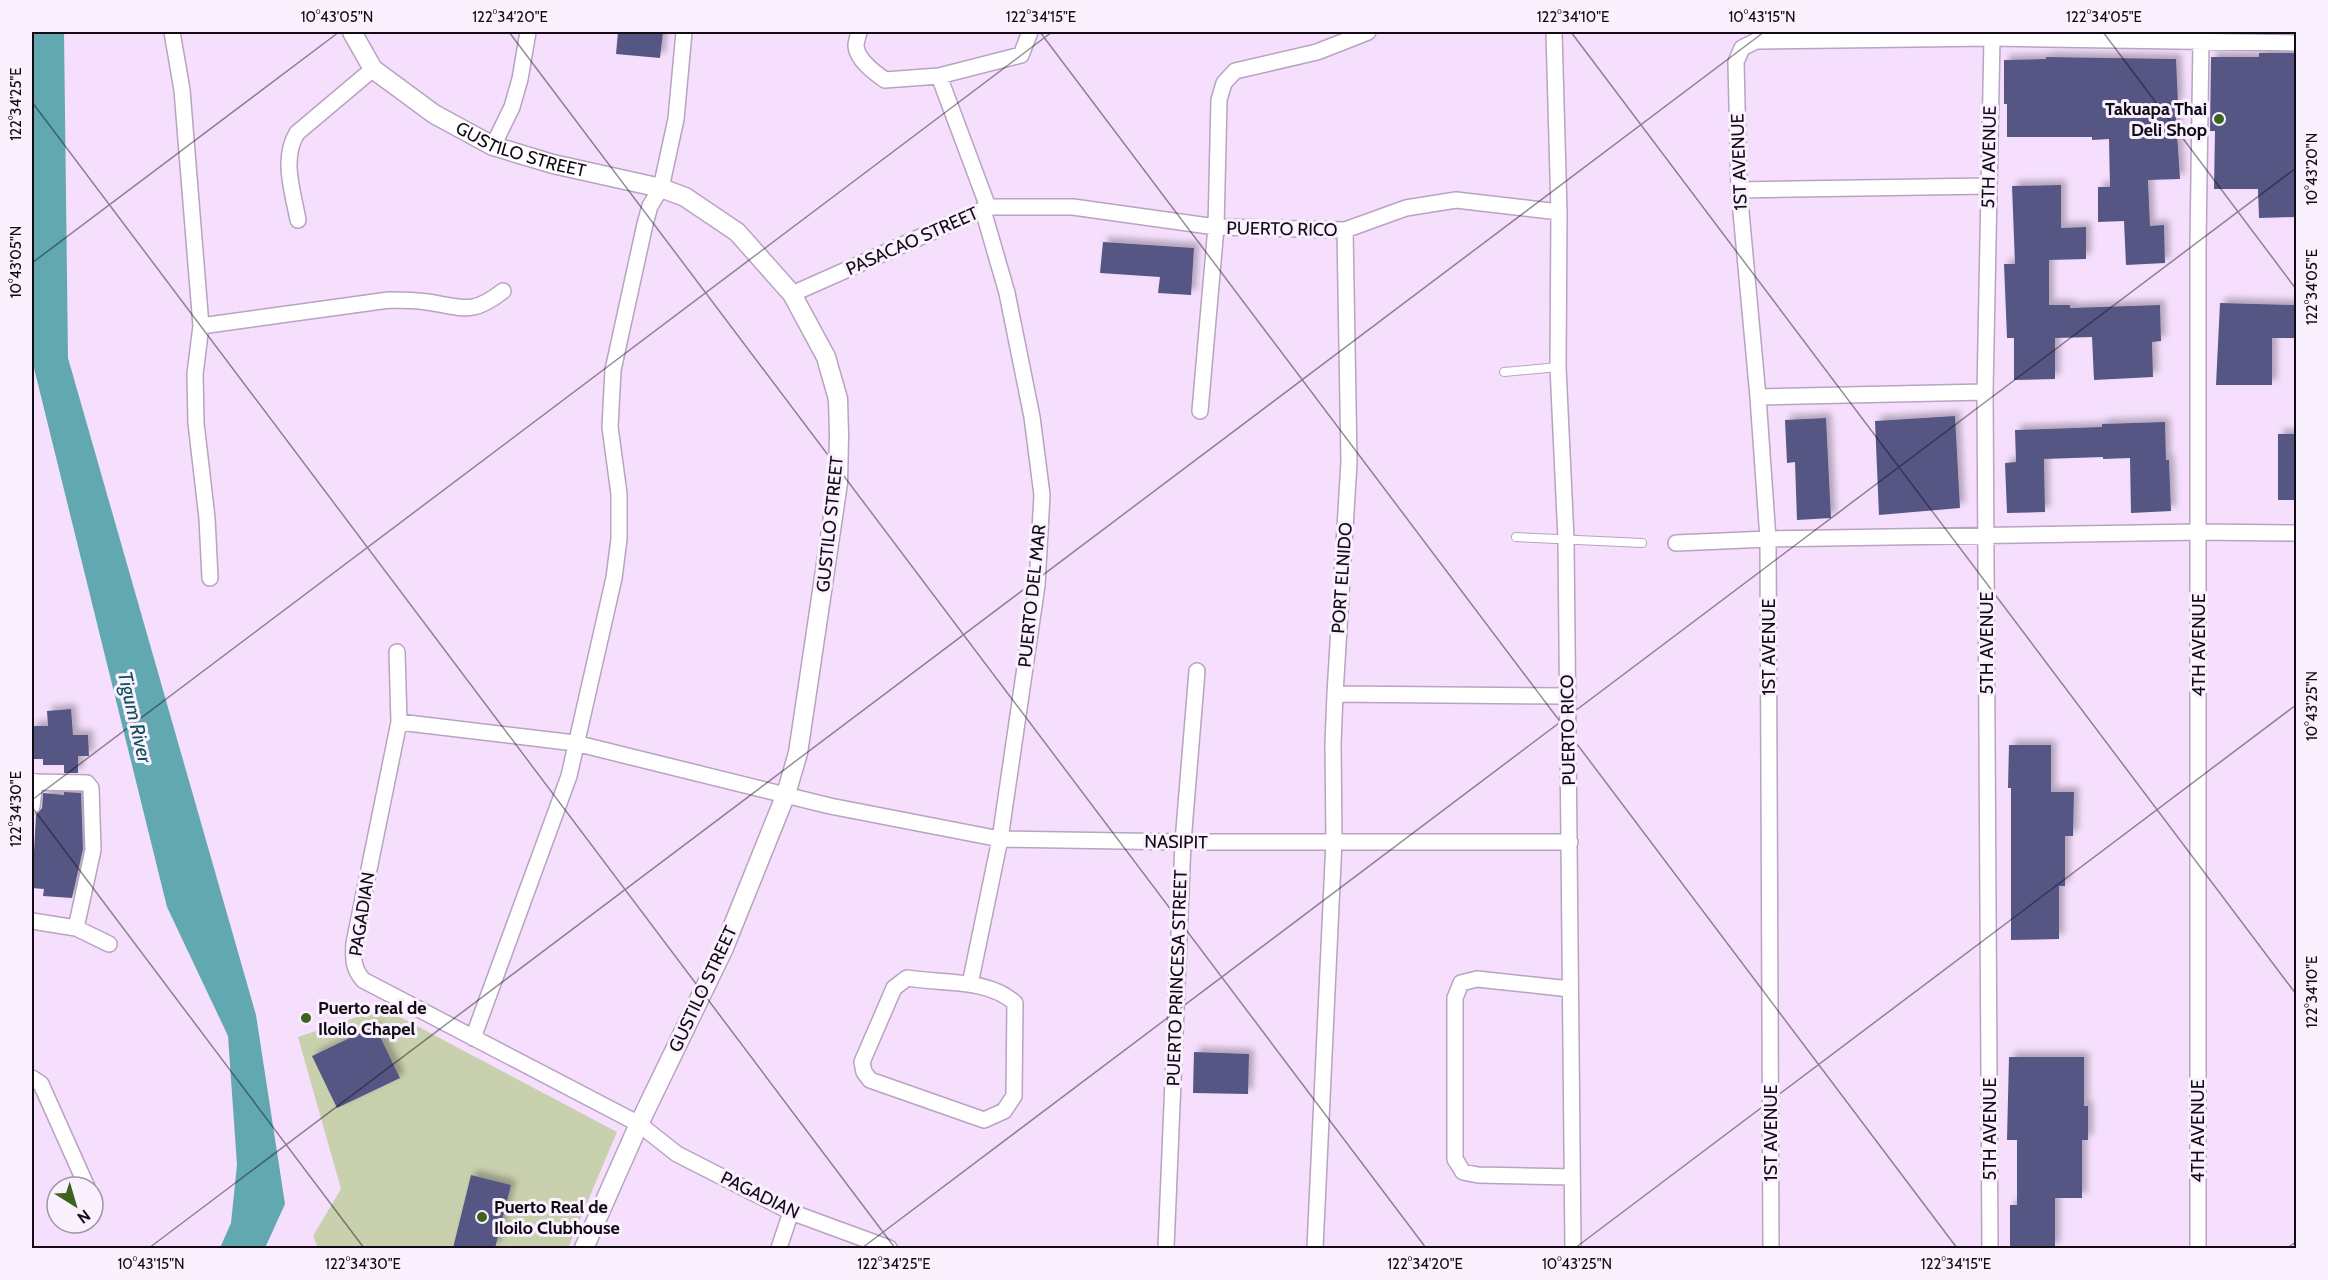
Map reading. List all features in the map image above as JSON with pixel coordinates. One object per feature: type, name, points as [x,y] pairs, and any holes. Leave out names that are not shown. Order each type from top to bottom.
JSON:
[{"type":"street","points":[[172,32],[182,90],[201,326],[195,374],[196,423],[207,519],[210,578]]},
{"type":"street","name":"GUSTILO STREET","points":[[352,32],[373,69],[434,114],[493,146],[553,164],[661,188],[685,197],[737,232],[792,294],[826,357],[838,399],[838,483],[798,753],[786,794],[724,948],[639,1124],[584,1248]]},
{"type":"street","points":[[493,146],[512,107],[520,79],[528,32]]},
{"type":"street","points":[[473,1038],[569,776],[614,578],[619,539],[619,494],[610,427],[613,370],[645,224],[650,206],[661,188],[675,119],[684,32]]},
{"type":"street","points":[[859,32],[856,46],[858,54],[869,68],[885,80],[939,76],[1021,55],[1030,32]]},
{"type":"street","points":[[1200,411],[1216,228],[1219,100],[1224,83],[1234,71],[1317,52],[1368,32]]},
{"type":"street","name":"PUERTO RICO","points":[[1554,32],[1559,212],[1558,367],[1566,539],[1573,1248]]},
{"type":"street","points":[[1992,38],[2296,43]]},
{"type":"street","name":"1ST AVENUE","points":[[1771,1248],[1768,539],[1758,397],[1738,190],[1736,62],[1742,48],[1756,41],[1992,38]]},
{"type":"street","name":"5TH AVENUE","points":[[1990,1248],[1984,392],[1992,38]]},
{"type":"street","name":"4TH AVENUE","points":[[2198,1248],[2198,243],[2201,41]]},
{"type":"street","points":[[298,220],[288,163],[291,143],[297,133],[373,69]]},
{"type":"street","name":"PUERTO DEL MAR","points":[[939,76],[985,208],[1009,305],[1032,417],[1042,495],[1038,585],[1000,839],[970,984]]},
{"type":"street","points":[[1738,190],[1988,186]]},
{"type":"street","name":"PUERTO RICO","points":[[1216,228],[1345,230],[1406,208],[1456,200],[1559,212]]},
{"type":"street","name":"PASACAO STREET","points":[[792,294],[985,208],[1073,207],[1216,228]]},
{"type":"street","name":"PORT ELNIDO","points":[[1315,1248],[1335,841],[1333,744],[1335,694],[1349,462],[1345,230]]},
{"type":"street","points":[[201,326],[389,300],[412,300],[466,308],[480,307],[503,291]]},
{"type":"street","points":[[1758,397],[1984,392]]},
{"type":"street","points":[[1676,543],[1768,539],[2199,532],[2296,533]]},
{"type":"street","name":"PAGADIAN","points":[[397,652],[399,722],[354,943],[353,960],[356,972],[363,980],[639,1124],[677,1154],[791,1212],[889,1248]]},
{"type":"street","name":"PUERTO PRINCESA STREET","points":[[1166,1248],[1183,842],[1197,671]]},
{"type":"street","points":[[1335,694],[1567,696]]},
{"type":"street","points":[[399,722],[575,743],[786,794]]},
{"type":"street","points":[[32,806],[33,782],[87,783],[91,788],[93,850],[76,928]]},
{"type":"street","name":"NASIPIT","points":[[786,794],[830,806],[1000,839],[1183,842],[1570,842]]},
{"type":"street","points":[[32,921],[76,928],[109,944]]},
{"type":"street","points":[[907,978],[970,984],[1007,996],[1015,1003],[1014,1096],[1004,1112],[984,1120],[870,1080],[864,1072],[862,1062],[894,988],[907,978]]},
{"type":"street","points":[[1570,988],[1477,979],[1461,983],[1455,998],[1455,1159],[1463,1172],[1478,1175],[1572,1177]]},
{"type":"street","points":[[32,1078],[41,1084],[82,1175]]},
{"type":"street","points":[[779,1248],[791,1212]]},
{"type":"lane","points":[[1504,372],[1558,367]]},
{"type":"lane","points":[[1516,537],[1642,543]]},
{"type":"shaded area","points":[[383,1008],[617,1132],[568,1248],[318,1248],[313,1236],[341,1189],[298,1037]]},
{"type":"water","name":"Tigum River","points":[[32,32],[64,32],[68,358],[256,1015],[285,1204],[265,1248],[220,1248],[231,1223],[237,1165],[228,1036],[167,907],[32,360]]},
{"type":"building","points":[[618,32],[663,32],[660,58],[616,54]]},
{"type":"building","points":[[2259,53],[2296,53],[2296,217],[2259,218],[2258,189],[2214,189],[2215,131],[2210,131],[2211,57],[2259,57]]},
{"type":"building","points":[[2046,57],[2176,59],[2178,102],[2175,103],[2180,179],[2148,180],[2150,226],[2164,225],[2165,263],[2126,265],[2124,221],[2098,222],[2098,187],[2110,187],[2109,139],[2007,137],[2004,60],[2046,59]]},
{"type":"building","points":[[2061,185],[2061,228],[2086,227],[2086,259],[2049,260],[2049,305],[2070,305],[2070,308],[2160,305],[2161,341],[2152,342],[2153,377],[2094,380],[2092,337],[2055,338],[2055,379],[2014,380],[2014,338],[2007,338],[2004,264],[2015,264],[2012,186]]},
{"type":"building","points":[[1103,242],[1194,248],[1191,295],[1158,293],[1160,277],[1100,273]]},
{"type":"building","points":[[2220,303],[2295,305],[2294,338],[2272,338],[2272,385],[2216,385]]},
{"type":"building","points":[[1955,416],[1960,508],[1879,515],[1875,421]]},
{"type":"building","points":[[1826,418],[1831,518],[1797,520],[1795,462],[1787,463],[1785,420]]},
{"type":"building","points":[[2165,422],[2171,511],[2131,513],[2130,458],[2103,459],[2103,457],[2044,459],[2045,512],[2007,513],[2005,463],[2016,462],[2015,430]]},
{"type":"building","points":[[2278,434],[2296,434],[2296,500],[2278,500]]},
{"type":"building","points":[[71,709],[73,735],[88,735],[89,756],[78,756],[78,773],[64,773],[64,765],[43,765],[43,759],[32,759],[32,726],[48,726],[47,711]]},
{"type":"building","points":[[2009,745],[2051,745],[2051,792],[2074,792],[2073,836],[2065,836],[2065,886],[2059,886],[2059,939],[2011,940]]},
{"type":"building","points":[[64,792],[81,793],[83,849],[72,898],[43,896],[44,889],[32,888],[36,815],[42,808],[43,793],[64,795]]},
{"type":"building","points":[[375,1026],[400,1078],[337,1108],[312,1056]]},
{"type":"building","points":[[1194,1052],[1249,1054],[1248,1094],[1193,1093]]},
{"type":"building","points":[[2009,1057],[2084,1057],[2084,1106],[2088,1106],[2088,1140],[2082,1140],[2082,1198],[2055,1198],[2055,1248],[2010,1248],[2010,1205],[2017,1205],[2017,1140],[2007,1140]]},
{"type":"building","name":"Puerto Real de Iloilo Clubhouse","points":[[471,1175],[511,1185],[495,1248],[453,1248]]},
{"type":"place","name":"Takuapa Thai Deli Shop","points":[[2219,119]]},
{"type":"place","name":"Puerto real de Iloilo Chapel","points":[[306,1018]]},
{"type":"place","name":"Puerto Real de Iloilo Clubhouse","points":[[482,1217]]}]
